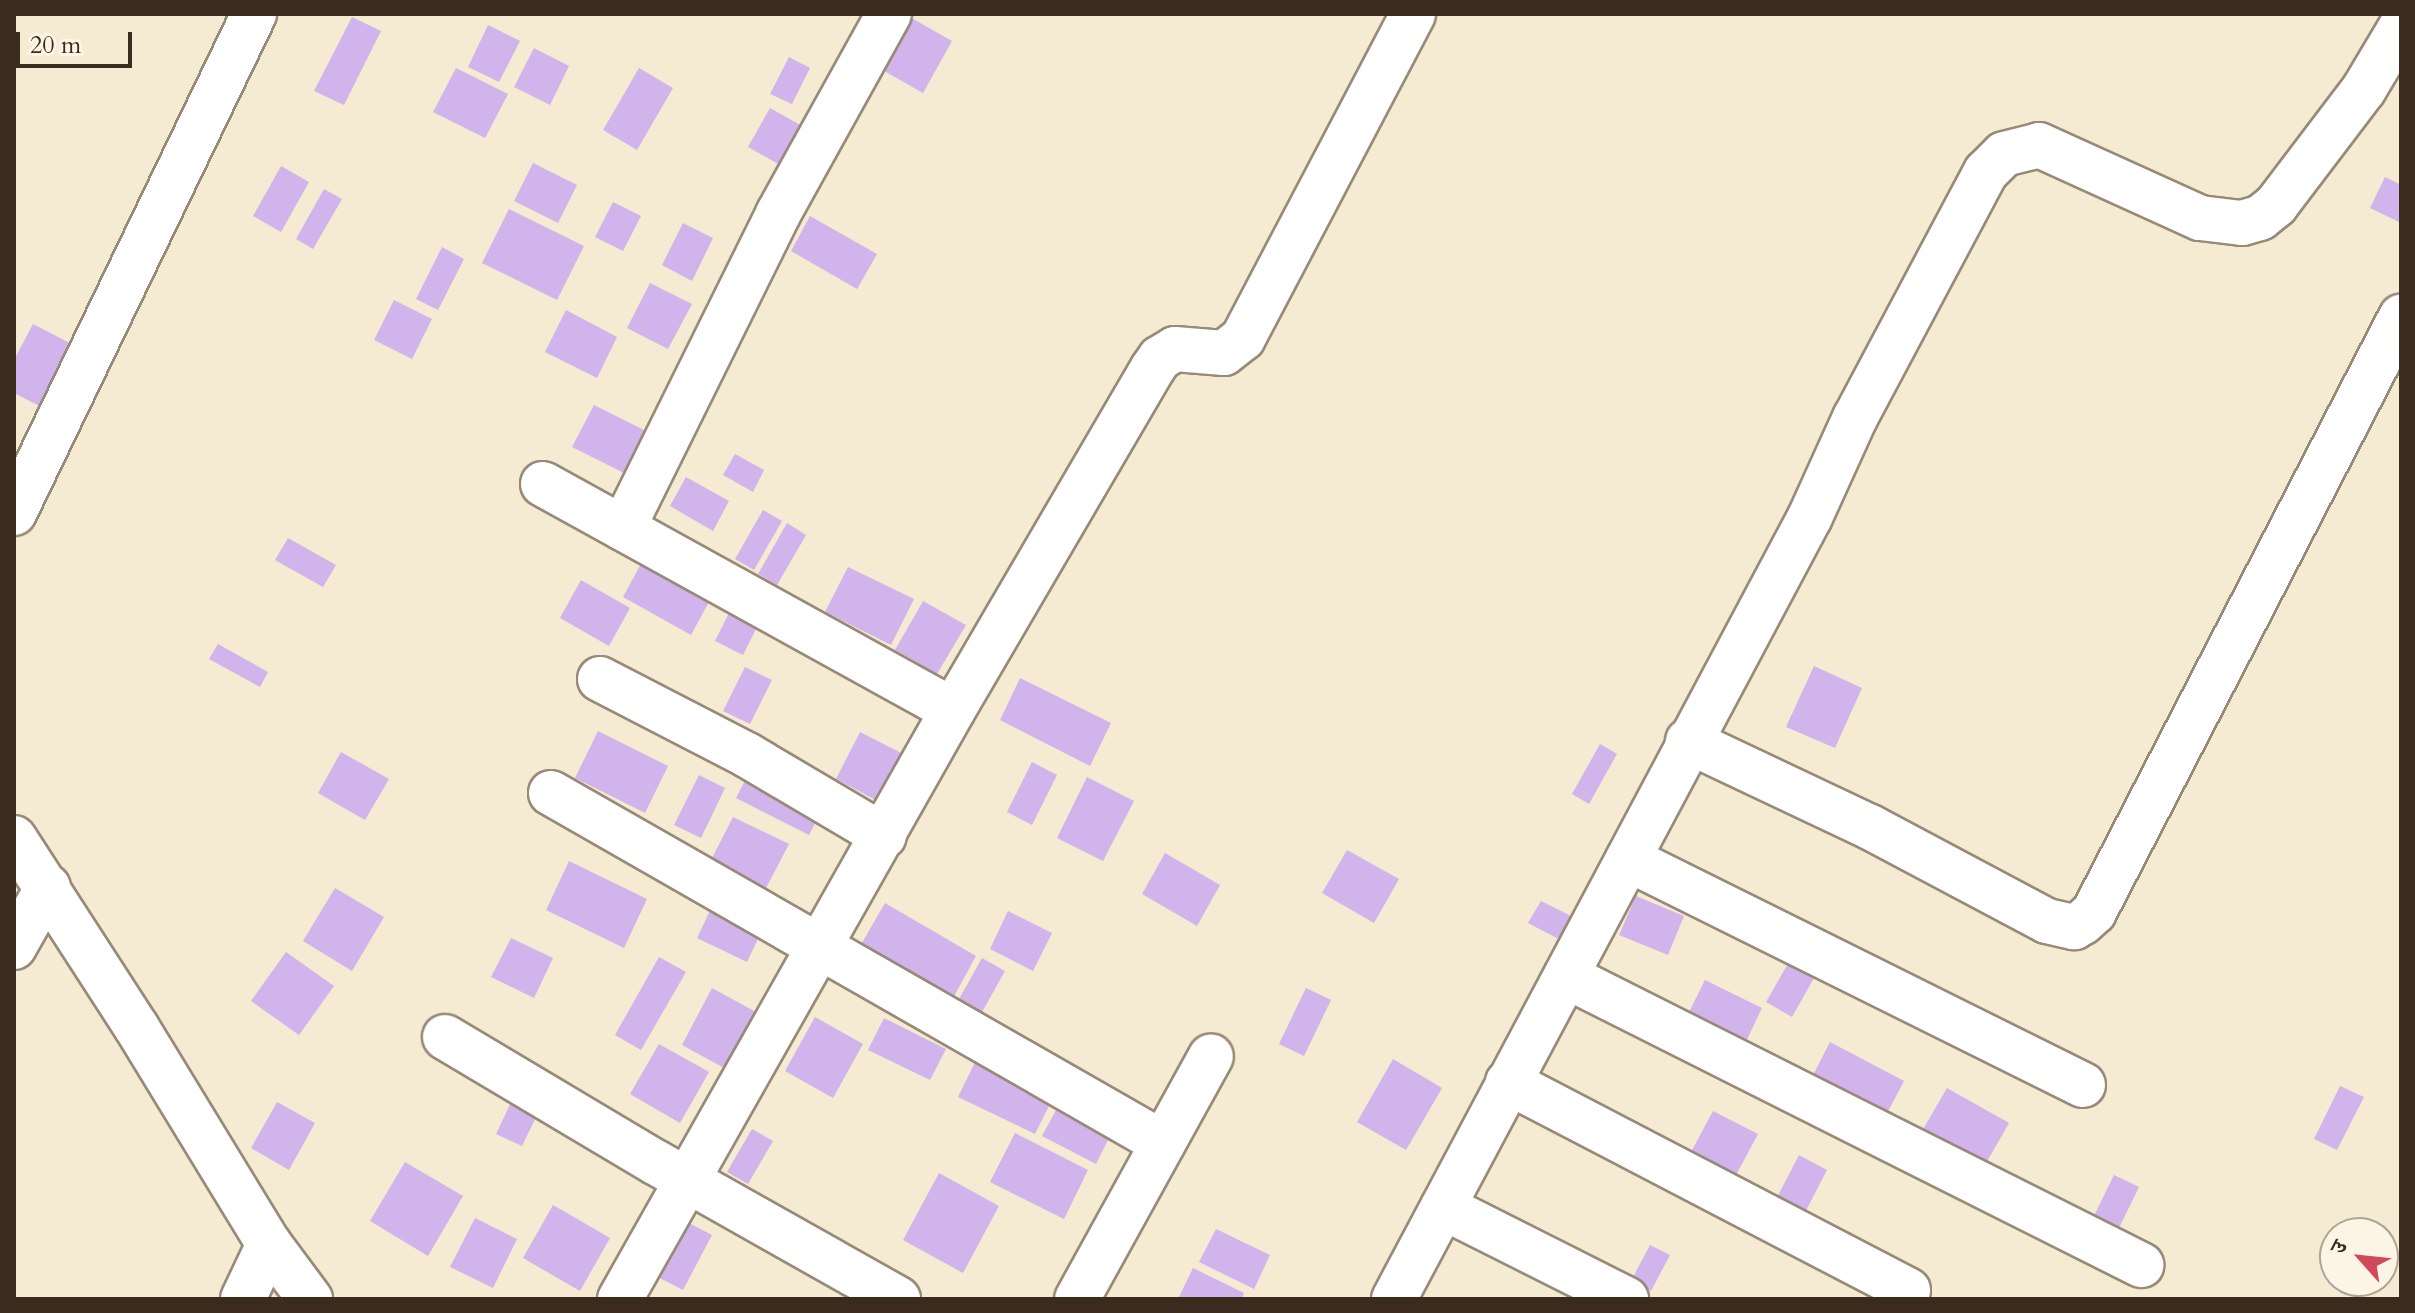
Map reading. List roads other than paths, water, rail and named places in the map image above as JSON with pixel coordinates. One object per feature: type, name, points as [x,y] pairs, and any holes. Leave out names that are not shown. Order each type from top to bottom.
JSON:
[{"type":"street","points":[[14,513],[254,14]]},
{"type":"street","points":[[623,528],[778,214],[889,14]]},
{"type":"street","points":[[620,1299],[822,947],[953,710],[1160,358],[1175,349],[1224,353],[1243,338],[1413,14]]},
{"type":"street","points":[[1394,1299],[1688,741],[1810,517],[1855,418],[1972,195],[1995,163],[2004,154],[2039,145],[2200,218],[2242,223],[2260,218],[2276,205],[2364,89],[2401,27]]},
{"type":"street","points":[[1688,741],[1870,827],[2047,921],[2074,927],[2083,922],[2094,912],[2401,317]]},
{"type":"street","points":[[543,484],[953,710]]},
{"type":"street","points":[[600,679],[734,748],[884,836]]},
{"type":"street","points":[[551,793],[1163,1143]]},
{"type":"street","points":[[14,838],[48,887],[269,1244],[310,1299]]},
{"type":"street","points":[[1628,859],[2083,1085]]},
{"type":"street","points":[[14,947],[48,887]]},
{"type":"street","points":[[1566,976],[2141,1265]]},
{"type":"street","points":[[445,1037],[898,1299]]},
{"type":"street","points":[[1077,1299],[1211,1056]]},
{"type":"street","points":[[1508,1082],[1908,1290]]},
{"type":"street","points":[[1443,1207],[1626,1299]]},
{"type":"street","points":[[243,1299],[269,1244]]}]
